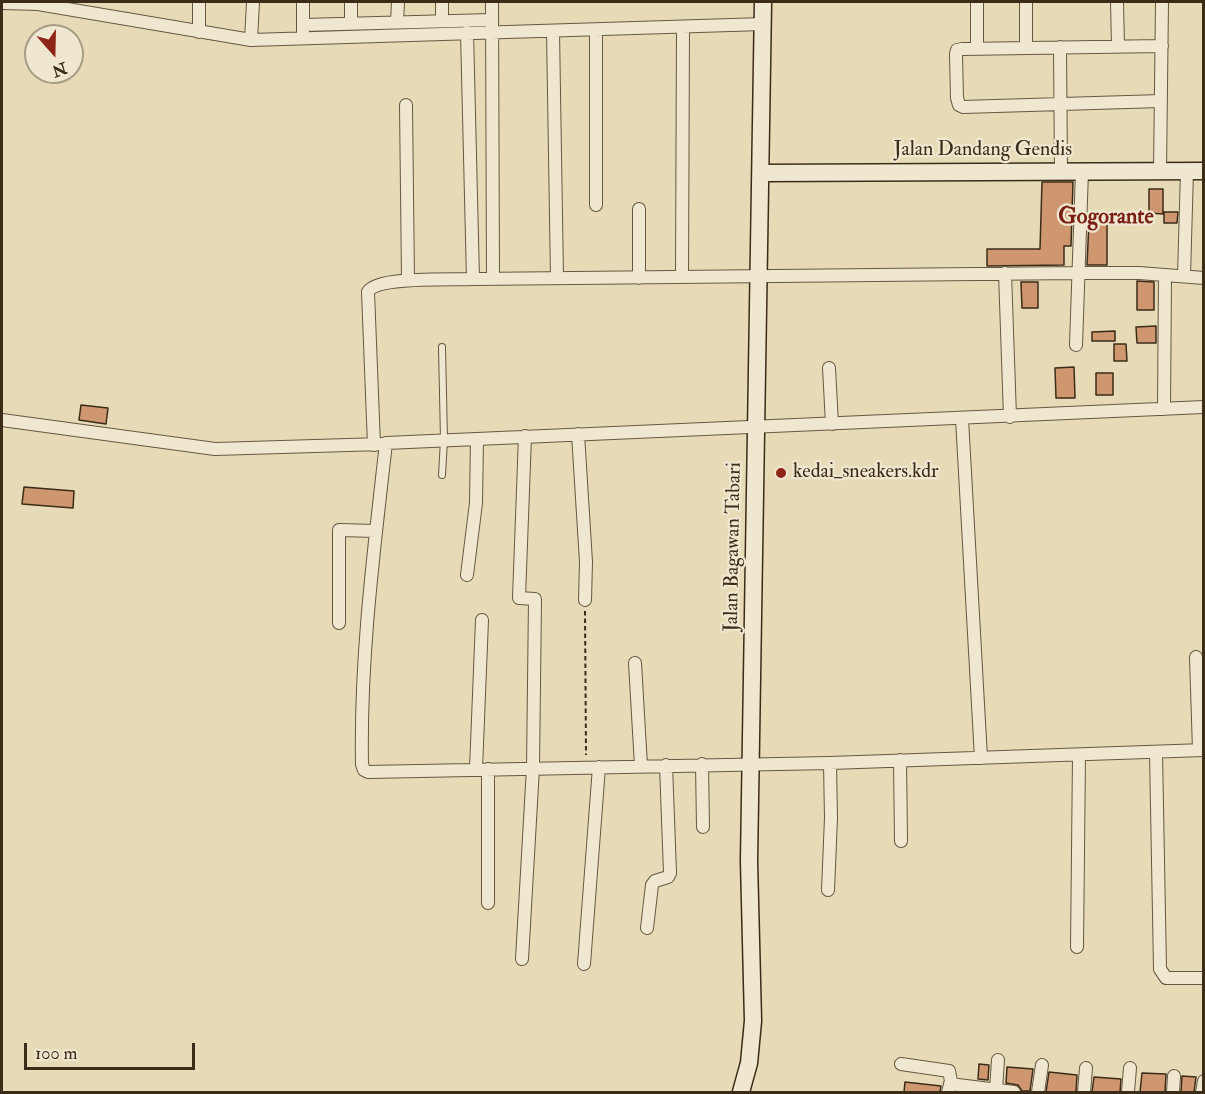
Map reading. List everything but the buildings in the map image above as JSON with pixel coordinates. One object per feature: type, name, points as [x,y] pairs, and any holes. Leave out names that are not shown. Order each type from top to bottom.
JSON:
[{"type":"street","points":[[199,2],[199,32]]},
{"type":"street","points":[[251,40],[253,2]]},
{"type":"street","points":[[303,2],[303,39]]},
{"type":"street","points":[[351,2],[351,22]]},
{"type":"street","points":[[397,22],[398,2]]},
{"type":"street","points":[[442,2],[442,20]]},
{"type":"street","points":[[492,2],[493,279]]},
{"type":"street","name":"Jalan Bagawan Tabari","points":[[741,1092],[749,1063],[752,1040],[750,764],[758,277],[762,173],[763,2]]},
{"type":"street","points":[[977,2],[977,49]]},
{"type":"street","points":[[1026,2],[1026,47]]},
{"type":"street","points":[[1117,2],[1118,46]]},
{"type":"street","points":[[1160,171],[1162,2]]},
{"type":"street","points":[[2,3],[38,3],[251,40],[467,32],[491,26]]},
{"type":"street","points":[[303,25],[442,20],[553,31],[596,31],[763,24]]},
{"type":"street","points":[[682,277],[683,27]]},
{"type":"street","points":[[553,31],[558,278]]},
{"type":"street","points":[[596,31],[597,205]]},
{"type":"street","points":[[467,32],[473,279]]},
{"type":"street","points":[[1161,101],[963,107],[959,105],[957,50],[1162,46]]},
{"type":"street","points":[[1060,47],[1061,171]]},
{"type":"street","points":[[406,105],[408,280]]},
{"type":"street","points":[[1076,345],[1082,171]]},
{"type":"street","points":[[1184,276],[1195,171]]},
{"type":"street","name":"Jalan Dandang Gendis","points":[[762,173],[1195,171]]},
{"type":"street","points":[[639,210],[639,278]]},
{"type":"street","points":[[1196,657],[1201,750],[830,763],[368,772],[364,770],[361,708],[376,531],[380,444],[368,292],[375,284],[408,280],[1005,273],[1165,275],[1203,278]]},
{"type":"street","points":[[1005,273],[1010,417]]},
{"type":"street","points":[[1164,409],[1165,275]]},
{"type":"street","points":[[829,368],[832,424]]},
{"type":"street","points":[[2,420],[215,449],[380,444],[1203,407]]},
{"type":"street","points":[[962,419],[981,758]]},
{"type":"street","points":[[578,434],[586,562],[585,600]]},
{"type":"street","points":[[522,959],[533,768],[535,599],[519,598],[525,436]]},
{"type":"street","points":[[467,576],[476,503],[477,439]]},
{"type":"street","points":[[339,623],[339,530],[376,531]]},
{"type":"street","points":[[482,620],[482,769],[486,813],[488,903]]},
{"type":"street","points":[[635,663],[642,765]]},
{"type":"street","points":[[1156,752],[1160,969],[1166,978],[1173,980],[1203,978]]},
{"type":"street","points":[[1077,947],[1079,756]]},
{"type":"street","points":[[900,760],[901,841]]},
{"type":"street","points":[[828,890],[831,818],[830,763]]},
{"type":"street","points":[[702,764],[703,827]]},
{"type":"street","points":[[647,928],[652,885],[655,880],[668,877],[670,873],[666,765]]},
{"type":"street","points":[[584,964],[599,767]]},
{"type":"street","points":[[996,1090],[998,1060]]},
{"type":"street","points":[[901,1064],[946,1070],[951,1076],[949,1088],[1014,1092]]},
{"type":"street","points":[[1038,1092],[1042,1065]]},
{"type":"street","points":[[1084,1092],[1086,1068]]},
{"type":"street","points":[[1128,1092],[1130,1068]]},
{"type":"street","points":[[1173,1092],[1174,1076]]},
{"type":"street","points":[[1202,1092],[1203,1081]]},
{"type":"lane","points":[[442,347],[444,440],[442,475]]},
{"type":"path","points":[[585,600],[586,767]]},
{"type":"place","name":"kedai_sneakers.kdr","points":[[781,473]]},
{"type":"district","name":"Gogorante","points":[[1106,218]]}]
